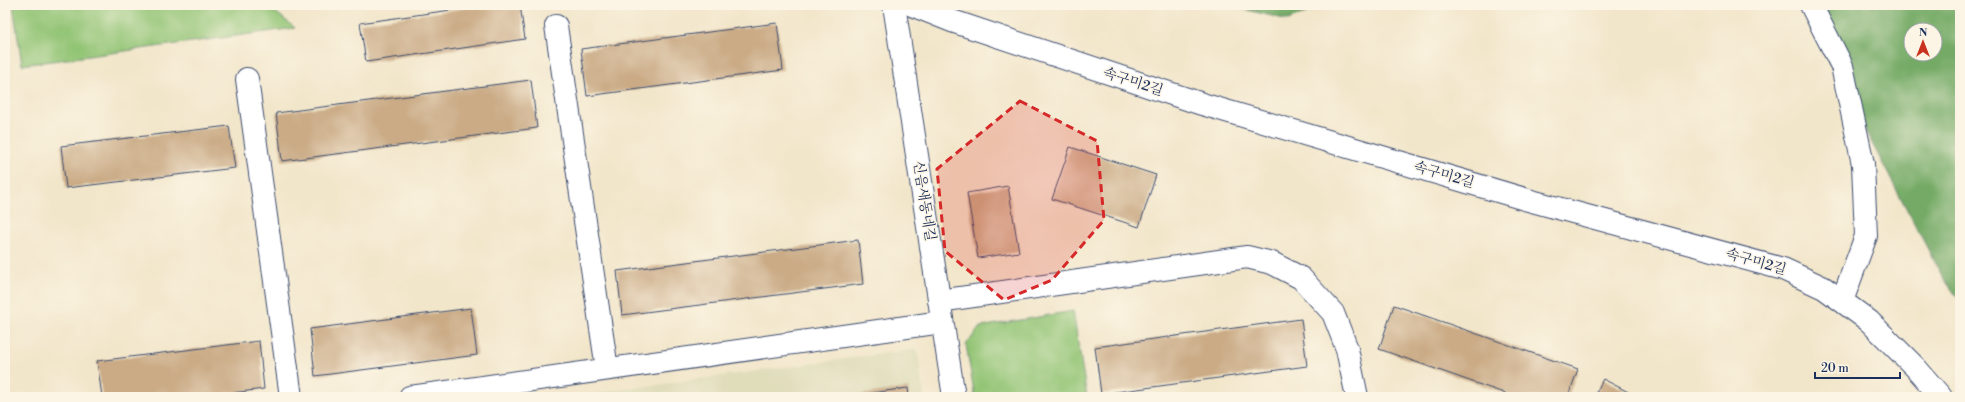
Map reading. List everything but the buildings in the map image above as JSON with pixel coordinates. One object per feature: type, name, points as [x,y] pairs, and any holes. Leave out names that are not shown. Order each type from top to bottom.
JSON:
[{"type":"street","name":"신음새동네길","points":[[894,5],[954,397]]},
{"type":"street","name":"속구미2길","points":[[912,5],[952,21],[1202,104],[1528,200],[1783,269],[1824,288],[1869,321],[1916,368],[1941,397]]},
{"type":"street","points":[[1811,5],[1842,66],[1863,164],[1866,236],[1842,302]]},
{"type":"street","points":[[556,26],[608,370]]},
{"type":"street","points":[[248,79],[291,397]]},
{"type":"street","points":[[410,397],[470,393],[608,370],[1247,257],[1272,264],[1301,278],[1333,313],[1347,349],[1357,397]]},
{"type":"highlighted area","points":[[1020,101],[1097,141],[1104,220],[1052,280],[1004,300],[945,251],[937,169]]},
{"type":"shaded area","points":[[917,349],[924,397],[569,397]]},
{"type":"green space","points":[[13,5],[267,5],[295,28],[22,65]]},
{"type":"green space","points":[[1227,5],[1326,5],[1288,20]]},
{"type":"green space","points":[[1799,5],[1960,5],[1960,301],[1942,276]]},
{"type":"green space","points":[[1073,311],[1087,397],[975,397],[966,345],[980,327]]}]
